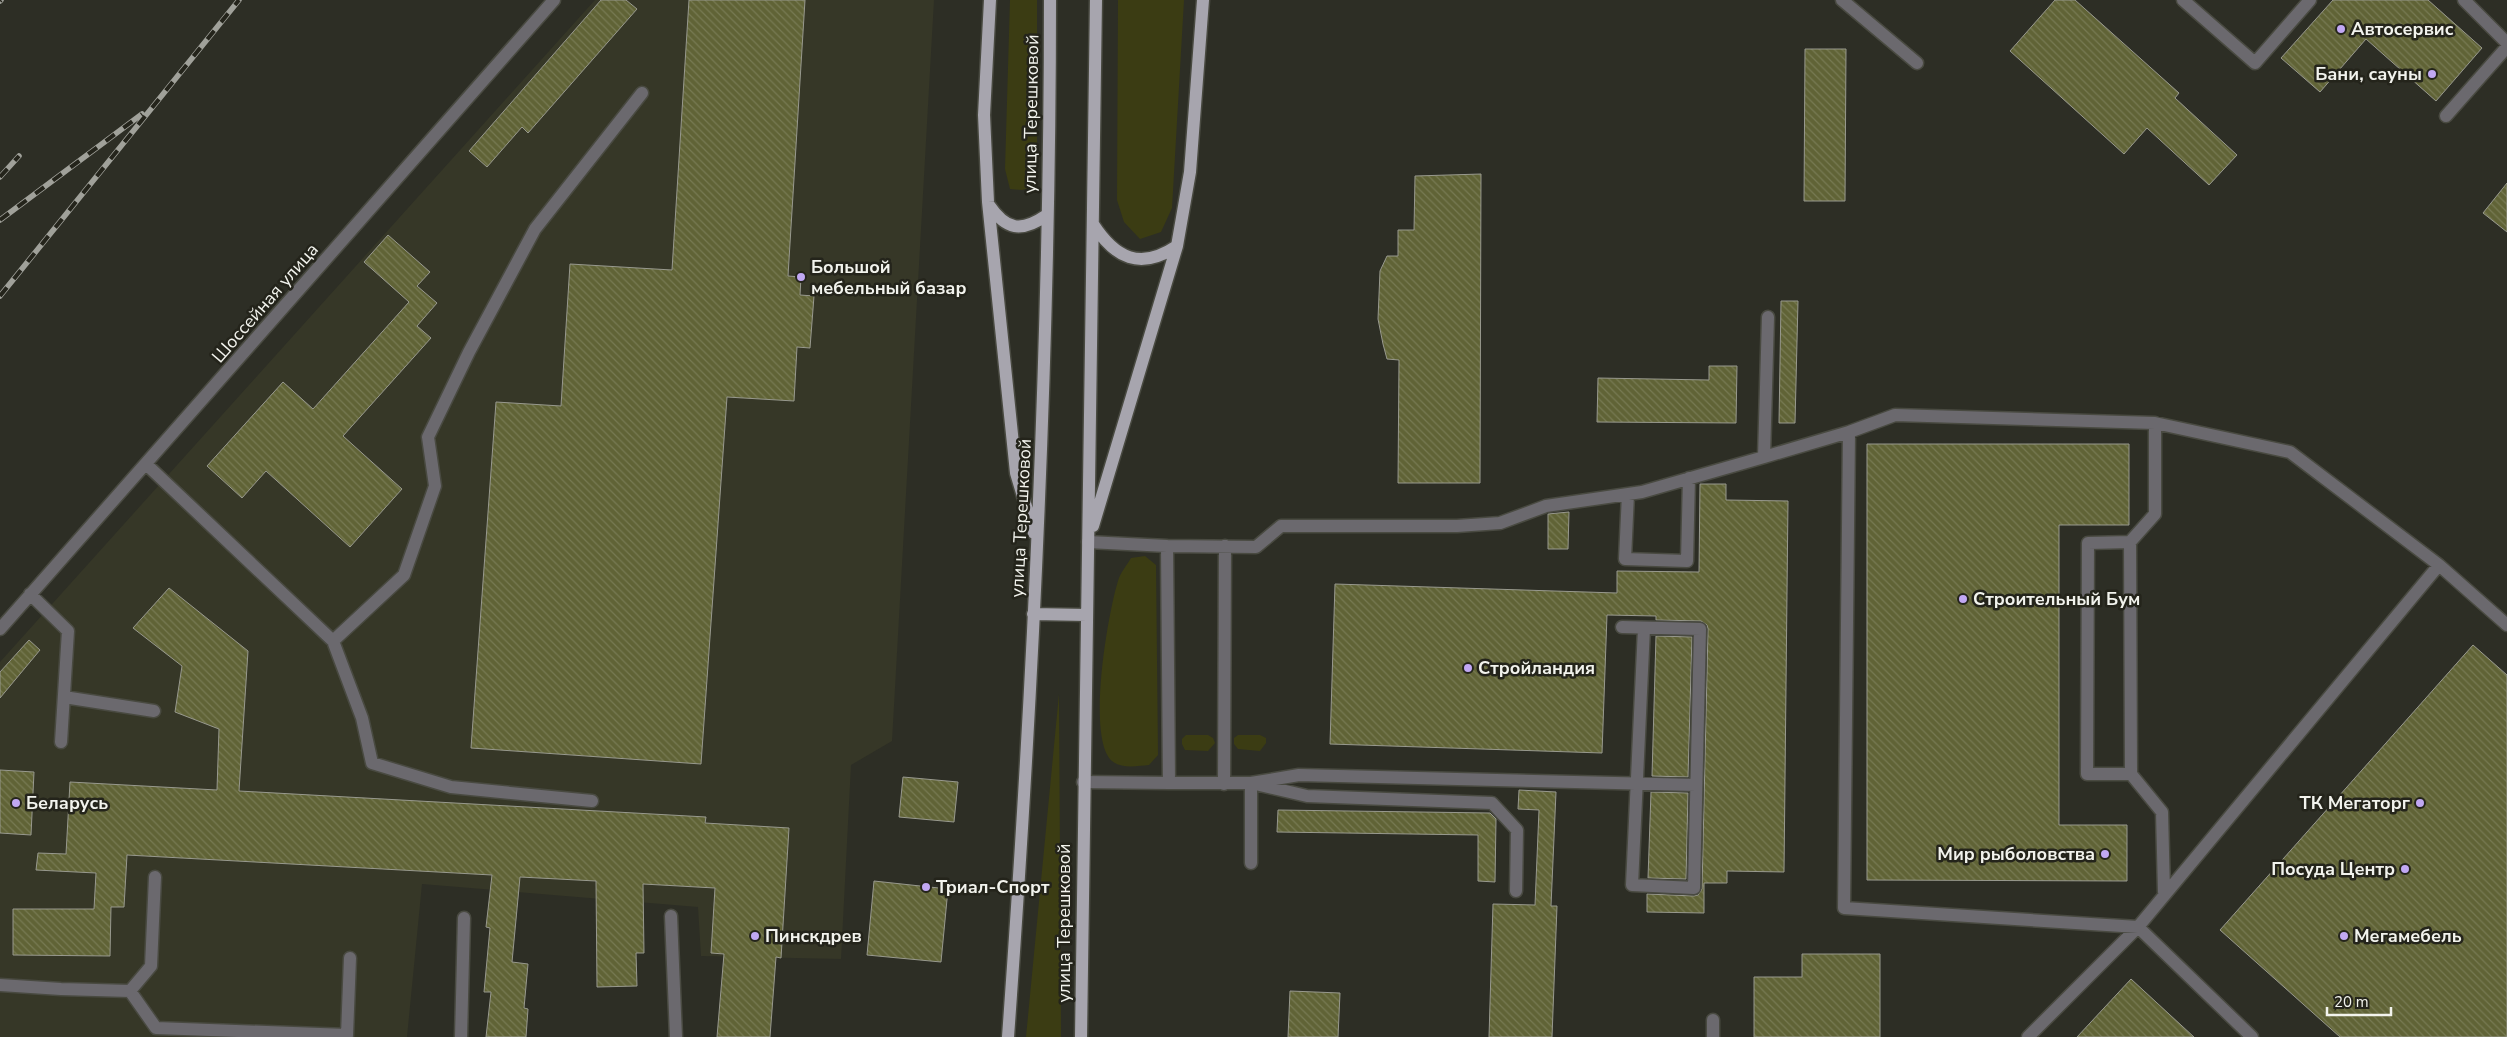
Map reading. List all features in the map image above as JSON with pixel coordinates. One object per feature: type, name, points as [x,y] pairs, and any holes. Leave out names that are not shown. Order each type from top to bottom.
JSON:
[{"type":"main road","points":[[990,0],[984,115],[988,202],[1016,473],[1037,543]]},
{"type":"main road","name":"улица Терешковой","points":[[1008,1037],[1022,847],[1045,393],[1050,0]]},
{"type":"main road","name":"улица Терешковой","points":[[1081,1037],[1083,782],[1096,0]]},
{"type":"main road","points":[[1088,542],[1177,246],[1190,172],[1202,0]]},
{"type":"main road","points":[[988,202],[1000,220],[1012,226],[1025,226],[1046,215]]},
{"type":"main road","points":[[1093,224],[1106,243],[1119,254],[1135,258],[1163,255],[1177,246]]},
{"type":"main road","points":[[1033,614],[1087,615]]},
{"type":"street","name":"Шоссейная улица","points":[[0,628],[554,0]]},
{"type":"street","points":[[1842,0],[1917,63]]},
{"type":"street","points":[[2183,0],[2255,62],[2310,0]]},
{"type":"street","points":[[2464,0],[2507,42]]},
{"type":"street","points":[[2446,116],[2507,47]]},
{"type":"street","points":[[333,641],[404,575],[435,486],[428,437],[469,352],[535,229],[642,93]]},
{"type":"street","points":[[1764,457],[1768,317]]},
{"type":"street","points":[[1088,542],[1168,546],[1256,547],[1281,526],[1457,526],[1500,523],[1546,506],[1628,494],[1690,478],[1849,432],[1895,415],[2155,424],[2290,452],[2439,565],[2507,626]]},
{"type":"street","points":[[2155,424],[2154,514],[2130,542],[2131,774],[2162,812],[2164,892]]},
{"type":"street","points":[[1849,432],[1844,908],[2138,927],[2252,1037]]},
{"type":"street","points":[[146,464],[333,641],[362,718],[372,763],[451,787],[592,801]]},
{"type":"street","points":[[1628,494],[1625,559],[1687,561],[1690,478]]},
{"type":"street","points":[[2130,542],[2088,543],[2087,774],[2131,774]]},
{"type":"street","points":[[1168,546],[1169,783]]},
{"type":"street","points":[[1224,784],[1225,546]]},
{"type":"street","points":[[2028,1037],[2138,927],[2164,892],[2439,565]]},
{"type":"street","points":[[30,594],[68,631],[62,742]]},
{"type":"street","points":[[1622,628],[1644,628],[1700,629],[1694,888],[1632,885],[1644,628]]},
{"type":"street","points":[[64,697],[154,710]]},
{"type":"street","points":[[1083,782],[1224,784],[1251,783],[1299,776],[1636,782],[1696,785]]},
{"type":"street","points":[[1251,783],[1252,864]]},
{"type":"street","points":[[1251,783],[1307,796],[1492,803],[1517,830],[1516,891]]},
{"type":"street","points":[[0,985],[62,990],[130,990],[151,966],[155,877]]},
{"type":"street","points":[[671,916],[676,1037]]},
{"type":"street","points":[[461,1037],[464,918]]},
{"type":"street","points":[[130,990],[156,1028],[193,1033],[347,1035],[350,958]]},
{"type":"street","points":[[1713,1020],[1713,1037]]},
{"type":"shaded area","points":[[595,0],[934,0],[892,741],[851,765],[841,959],[701,956],[698,907],[422,884],[407,1037],[0,1037],[0,662]]},
{"type":"shaded area","points":[[1010,0],[1037,0],[1037,175],[1032,187],[1022,190],[1010,189],[1005,169]]},
{"type":"shaded area","points":[[1118,0],[1184,0],[1172,208],[1161,232],[1140,239],[1124,222],[1117,200]]},
{"type":"shaded area","points":[[1145,556],[1156,565],[1158,755],[1149,765],[1125,766],[1112,761],[1104,748],[1101,728],[1101,674],[1109,619],[1119,578],[1131,558]]},
{"type":"shaded area","points":[[1059,694],[1061,1037],[1026,1037]]},
{"type":"shaded area","points":[[1186,735],[1208,735],[1213,738],[1215,743],[1208,751],[1185,750],[1182,739]]},
{"type":"shaded area","points":[[1238,735],[1260,735],[1266,738],[1266,743],[1260,751],[1238,749],[1234,744],[1234,738]]},
{"type":"building","points":[[601,0],[626,0],[637,9],[528,133],[522,127],[487,167],[469,151]]},
{"type":"building","points":[[689,0],[805,0],[788,276],[801,277],[800,295],[814,296],[810,348],[797,347],[794,401],[727,397],[701,764],[471,748],[496,402],[561,406],[570,264],[672,270]]},
{"type":"building","points":[[2055,0],[2075,0],[2179,93],[2175,98],[2237,155],[2209,185],[2147,128],[2124,154],[2010,51]]},
{"type":"building","points":[[2333,0],[2428,0],[2482,48],[2436,101],[2366,39],[2320,92],[2281,58]]},
{"type":"building","points":[[1805,49],[1846,49],[1845,201],[1804,201]]},
{"type":"building","points":[[1481,174],[1480,483],[1398,483],[1399,360],[1387,359],[1383,344],[1378,319],[1380,271],[1387,256],[1398,256],[1398,230],[1414,230],[1415,176]]},
{"type":"building","points":[[2507,183],[2507,232],[2483,213]]},
{"type":"building","points":[[388,235],[430,272],[417,286],[437,303],[417,326],[431,338],[343,436],[402,489],[350,547],[266,471],[242,498],[207,466],[283,382],[313,409],[409,302],[364,262]]},
{"type":"building","points":[[1781,301],[1798,301],[1795,423],[1779,423]]},
{"type":"building","points":[[1709,366],[1737,366],[1736,423],[1597,422],[1598,378],[1709,380]]},
{"type":"building","name":"Строительный Бум","points":[[1867,444],[2129,444],[2129,525],[2059,525],[2059,825],[2127,825],[2127,881],[1867,880]]},
{"type":"building","points":[[1700,484],[1726,484],[1726,500],[1788,501],[1784,872],[1727,871],[1727,883],[1704,883],[1704,913],[1647,912],[1647,894],[1694,896],[1698,895],[1702,889],[1708,629],[1707,625],[1701,621],[1656,620],[1656,616],[1607,615],[1602,753],[1330,744],[1335,584],[1617,593],[1617,571],[1699,572]]},
{"type":"building","points":[[1569,512],[1568,549],[1548,549],[1548,514]]},
{"type":"building","points":[[169,588],[248,651],[239,791],[706,817],[705,823],[789,828],[781,958],[776,957],[770,1037],[717,1037],[724,954],[711,953],[715,888],[643,884],[644,953],[636,953],[637,986],[597,987],[596,881],[520,877],[512,962],[528,964],[524,1008],[528,1009],[526,1037],[486,1037],[491,992],[484,992],[490,928],[486,927],[492,875],[127,855],[124,907],[111,907],[110,956],[13,955],[13,909],[94,909],[96,873],[36,870],[38,853],[66,854],[70,782],[217,790],[219,729],[175,712],[182,666],[133,628]]},
{"type":"building","points":[[1656,636],[1692,637],[1688,777],[1652,776]]},
{"type":"building","points":[[29,640],[40,650],[0,698],[0,672]]},
{"type":"building","name":"ТК Мегаторг","points":[[2473,645],[2507,675],[2507,1037],[2340,1037],[2220,930]]},
{"type":"building","name":"Беларусь","points":[[0,770],[34,772],[31,835],[0,833]]},
{"type":"building","points":[[903,777],[958,782],[954,822],[899,817]]},
{"type":"building","points":[[1519,790],[1556,792],[1551,906],[1557,906],[1552,1037],[1489,1037],[1493,904],[1535,905],[1539,810],[1518,809]]},
{"type":"building","points":[[1651,792],[1688,793],[1686,879],[1648,878]]},
{"type":"building","points":[[1278,810],[1490,813],[1496,819],[1495,882],[1478,881],[1478,835],[1277,832]]},
{"type":"building","points":[[874,881],[948,889],[941,962],[867,955]]},
{"type":"building","points":[[1802,954],[1880,954],[1880,1037],[1754,1037],[1754,977],[1802,977]]},
{"type":"building","points":[[2131,979],[2194,1037],[2077,1037]]},
{"type":"building","points":[[1290,991],[1340,993],[1338,1037],[1288,1037]]},
{"type":"railway","points":[[0,296],[239,0]]},
{"type":"railway","points":[[0,220],[142,114]]},
{"type":"railway","points":[[0,177],[19,156]]},
{"type":"place","name":"Автосервис","points":[[2341,29]]},
{"type":"place","name":"Бани, сауны","points":[[2432,74]]},
{"type":"place","name":"Большой мебельный базар","points":[[801,277]]},
{"type":"place","name":"Строительный Бум","points":[[1963,599]]},
{"type":"place","name":"Стройландия","points":[[1468,668]]},
{"type":"place","name":"Беларусь","points":[[16,803]]},
{"type":"place","name":"ТК Мегаторг","points":[[2420,803]]},
{"type":"place","name":"Мир рыболовства","points":[[2105,854]]},
{"type":"place","name":"Посуда Центр","points":[[2405,869]]},
{"type":"place","name":"Триал-Спорт","points":[[926,887]]},
{"type":"place","name":"Пинскдрев","points":[[755,936]]},
{"type":"place","name":"Мегамебель","points":[[2344,936]]}]
